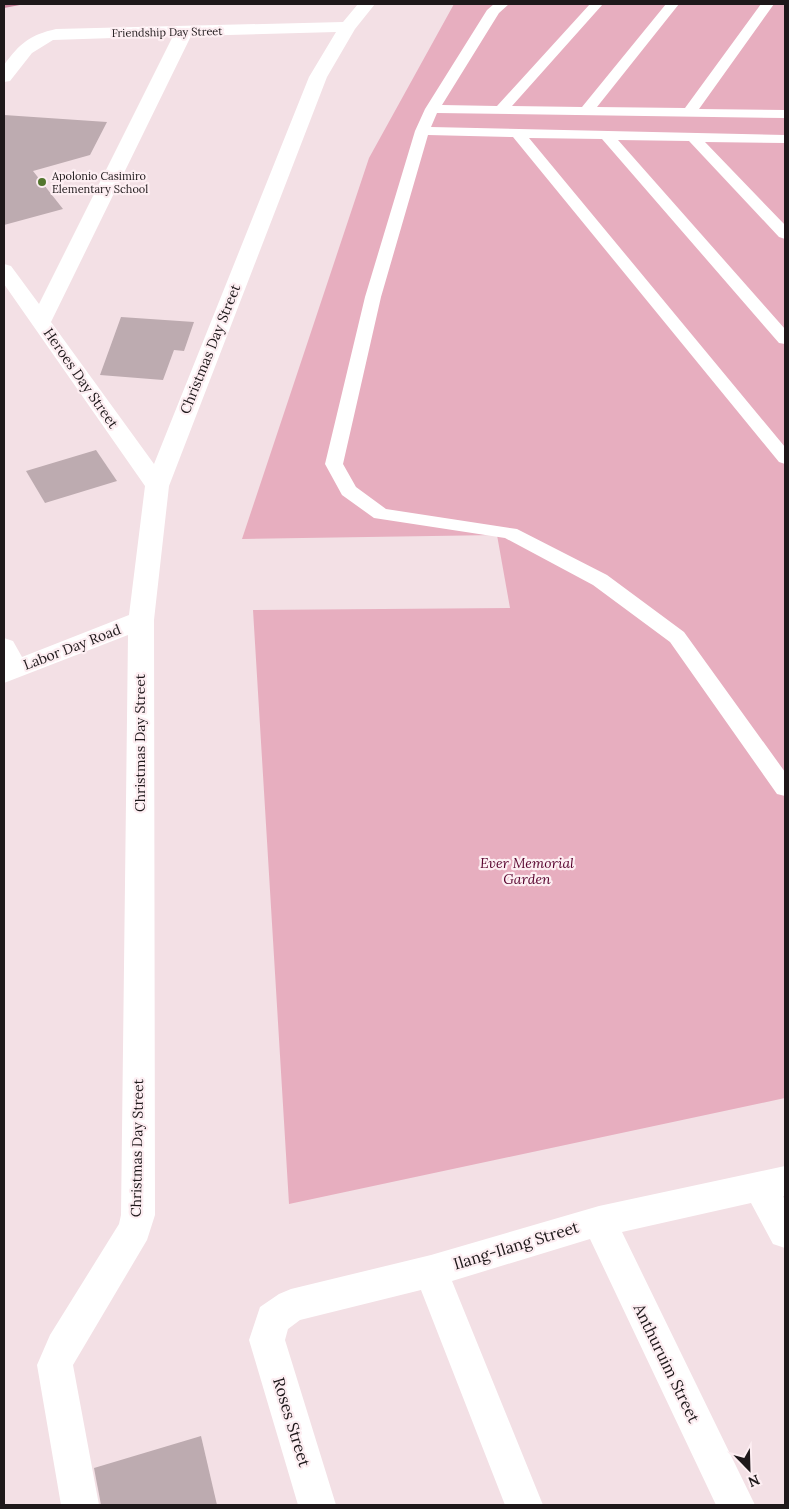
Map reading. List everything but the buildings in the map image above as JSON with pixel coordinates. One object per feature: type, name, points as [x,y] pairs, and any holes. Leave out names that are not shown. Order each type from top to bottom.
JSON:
[{"type":"street","name":"Christmas Day Street","points":[[80,1505],[55,1365],[62,1347],[135,1229],[138,1215],[141,620],[156,486],[318,77],[348,27],[367,4]]},
{"type":"street","name":"Friendship Day Street","points":[[4,76],[29,44],[48,36],[348,27]]},
{"type":"street","points":[[41,321],[184,32]]},
{"type":"street","name":"Heroes Day Street","points":[[4,270],[156,486]]},
{"type":"street","name":"Labor Day Road","points":[[8,663],[141,620]]},
{"type":"street","points":[[772,1184],[785,1233]]},
{"type":"street","name":"Ilang-Ilang Street","points":[[268,1340],[273,1319],[291,1306],[431,1271],[598,1220],[772,1184]]},
{"type":"street","name":"Anthuruim Street","points":[[598,1220],[736,1505]]},
{"type":"street","points":[[431,1271],[524,1505]]},
{"type":"street","name":"Roses Street","points":[[268,1340],[317,1505]]},
{"type":"lane","points":[[502,4],[494,10],[432,110],[422,131],[373,297],[334,464],[349,491],[380,514],[510,533],[600,580],[677,637],[785,788]]},
{"type":"lane","points":[[501,110],[597,4]]},
{"type":"lane","points":[[585,112],[673,4]]},
{"type":"lane","points":[[689,113],[767,4]]},
{"type":"lane","points":[[422,131],[517,132],[783,141],[785,115],[432,110]]},
{"type":"lane","points":[[517,132],[785,458]]},
{"type":"lane","points":[[606,136],[785,339]]},
{"type":"lane","points":[[693,137],[785,234]]},
{"type":"green space","name":"Ever Memorial Garden","points":[[454,4],[785,4],[785,1098],[289,1204],[253,610],[510,608],[497,535],[242,539],[369,158]]},
{"type":"waterway","points":[[4,6],[22,4]]},
{"type":"place","name":"Apolonio Casimiro Elementary School","points":[[42,182]]}]
